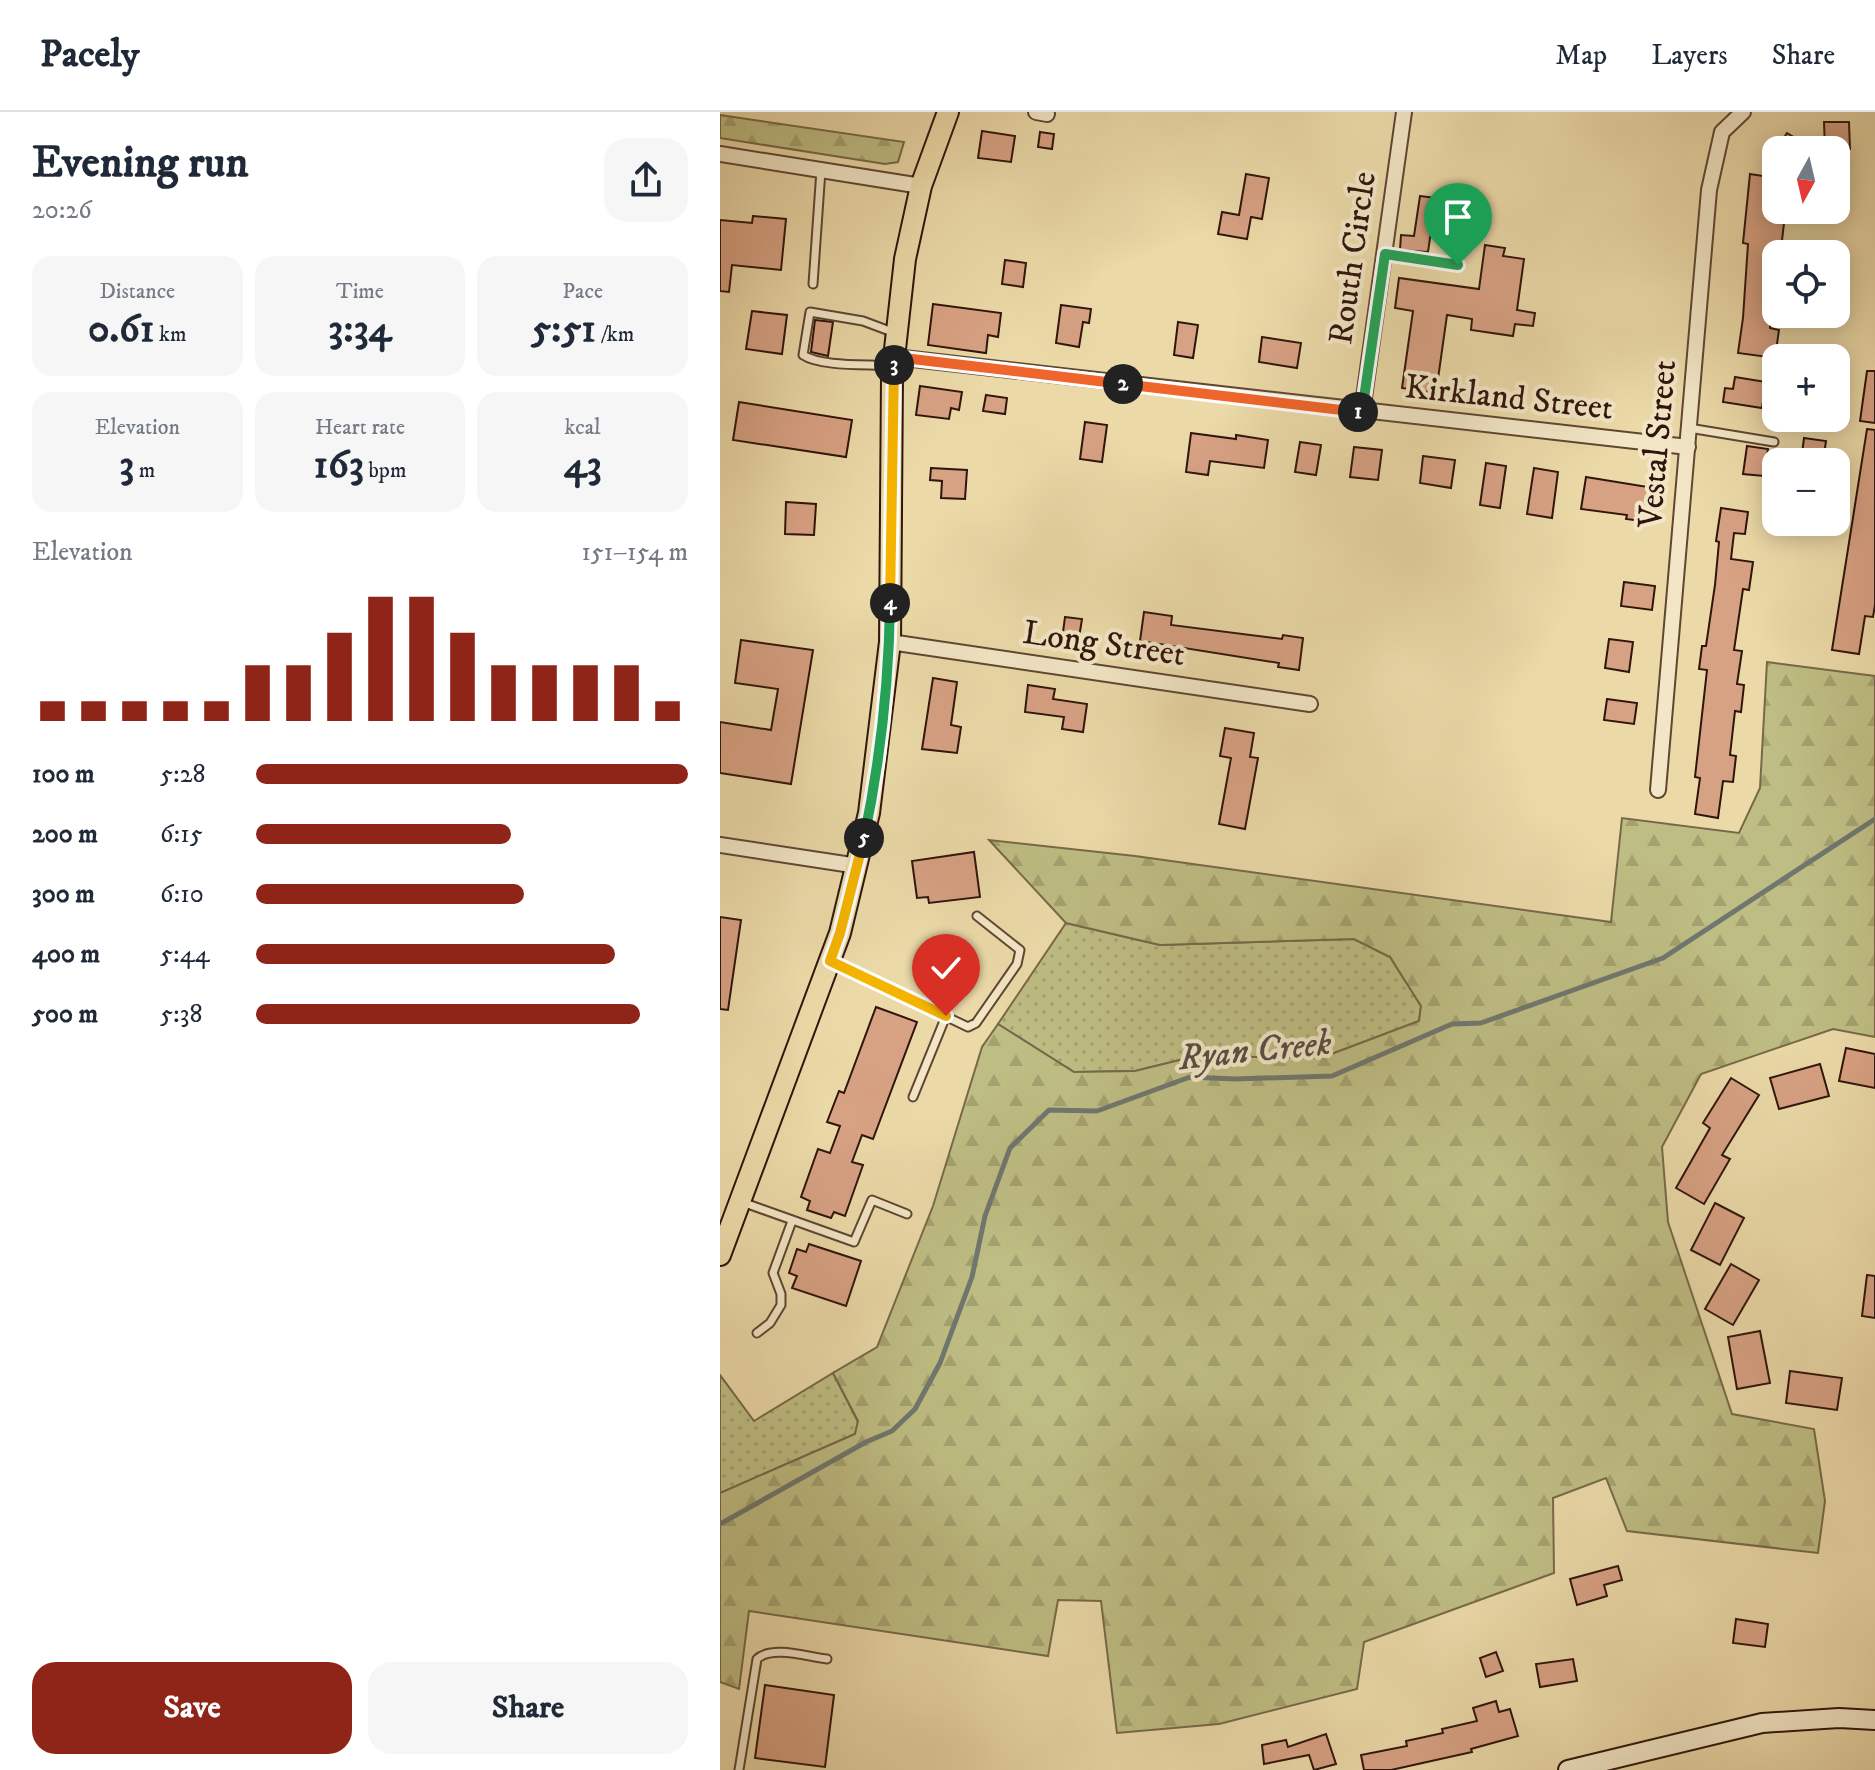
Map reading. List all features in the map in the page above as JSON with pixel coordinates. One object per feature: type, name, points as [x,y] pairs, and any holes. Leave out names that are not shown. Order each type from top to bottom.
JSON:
[{"type":"main road","points":[[720,1255],[726,1222],[740,1201],[840,933],[869,813],[890,642],[894,361],[905,259],[921,186],[948,112]]},
{"type":"main road","points":[[1568,1770],[1762,1723],[1839,1718],[1875,1720]]},
{"type":"street","name":"Routh Circle","points":[[1362,412],[1404,112]]},
{"type":"street","name":"Vestal Street","points":[[1658,790],[1709,190],[1722,132],[1743,112]]},
{"type":"street","points":[[720,154],[921,186]]},
{"type":"street","name":"Kirkland Street","points":[[894,361],[1688,447]]},
{"type":"street","name":"Long Street","points":[[890,642],[1310,704]]},
{"type":"street","points":[[720,845],[858,866]]},
{"type":"lane","points":[[813,284],[821,170]]},
{"type":"lane","points":[[1385,254],[1458,265]]},
{"type":"lane","points":[[894,361],[825,361],[803,355],[810,312],[863,321],[897,334]]},
{"type":"lane","points":[[1689,428],[1774,442]]},
{"type":"lane","points":[[830,961],[968,1027],[976,1023],[1017,964],[1020,950],[977,916]]},
{"type":"lane","points":[[913,1097],[946,1016]]},
{"type":"lane","points":[[740,1201],[854,1242],[872,1200],[907,1214]]},
{"type":"lane","points":[[757,1333],[770,1323],[781,1305],[781,1294],[773,1273],[792,1221]]},
{"type":"lane","points":[[739,1770],[757,1659],[763,1653],[773,1652],[827,1659]]},
{"type":"green space","points":[[720,115],[904,142],[898,162],[885,164],[720,138]]},
{"type":"green space","points":[[1767,662],[1875,676],[1875,1037],[1833,1029],[1701,1074],[1662,1147],[1668,1222],[1732,1414],[1814,1429],[1825,1501],[1818,1553],[1627,1531],[1606,1478],[1553,1498],[1554,1573],[1364,1642],[1357,1689],[1219,1724],[1117,1733],[1101,1601],[1058,1600],[1048,1656],[749,1611],[739,1689],[720,1682],[720,1493],[855,1434],[858,1421],[833,1373],[877,1347],[933,1206],[982,1047],[998,1024],[1074,1072],[1135,1071],[1196,1056],[1321,1058],[1419,1021],[1421,1006],[1390,957],[1354,939],[1160,945],[1066,923],[989,840],[1135,856],[1611,922],[1622,818],[1739,833],[1760,788]]},
{"type":"green space","points":[[1066,923],[1160,945],[1354,939],[1390,957],[1421,1006],[1419,1021],[1321,1058],[1196,1056],[1135,1071],[1074,1072],[998,1024]]},
{"type":"green space","points":[[833,1373],[858,1422],[855,1434],[720,1493],[720,1375],[754,1421]]},
{"type":"building","points":[[1824,122],[1849,122],[1850,136],[1824,136]]},
{"type":"building","points":[[982,131],[1015,136],[1011,162],[978,158]]},
{"type":"building","points":[[1040,132],[1054,134],[1052,149],[1038,147]]},
{"type":"building","points":[[1246,174],[1269,178],[1262,219],[1251,217],[1247,239],[1218,234],[1222,212],[1239,215]]},
{"type":"building","points":[[1750,174],[1762,176],[1762,224],[1784,224],[1782,240],[1762,240],[1762,328],[1779,330],[1777,344],[1762,344],[1762,356],[1738,353],[1748,244],[1743,243]]},
{"type":"building","points":[[1420,196],[1436,198],[1428,252],[1400,250],[1401,235],[1414,236]]},
{"type":"building","points":[[753,216],[786,219],[781,270],[732,265],[729,292],[720,291],[720,220],[752,223]]},
{"type":"building","points":[[1485,245],[1505,248],[1503,256],[1524,259],[1517,310],[1535,313],[1533,326],[1515,324],[1513,336],[1471,330],[1472,319],[1447,315],[1436,393],[1402,388],[1413,311],[1395,308],[1399,278],[1479,289]]},
{"type":"building","points":[[1005,260],[1026,263],[1023,287],[1002,284]]},
{"type":"building","points":[[933,304],[1001,313],[998,337],[988,335],[986,353],[928,345]]},
{"type":"building","points":[[1061,305],[1091,309],[1089,323],[1083,322],[1079,347],[1056,343]]},
{"type":"building","points":[[752,311],[787,315],[782,354],[746,349]]},
{"type":"building","points":[[815,320],[833,322],[828,356],[811,352]]},
{"type":"building","points":[[1178,322],[1198,325],[1193,358],[1174,355]]},
{"type":"building","points":[[1262,337],[1301,343],[1297,368],[1259,362]]},
{"type":"building","points":[[1867,371],[1875,371],[1875,423],[1860,421]]},
{"type":"building","points":[[1735,377],[1762,381],[1762,408],[1723,402],[1725,388],[1733,389]]},
{"type":"building","points":[[920,386],[962,392],[959,410],[951,408],[949,419],[916,415]]},
{"type":"building","points":[[986,395],[1007,398],[1005,414],[983,411]]},
{"type":"building","points":[[739,402],[852,420],[846,457],[733,440]]},
{"type":"building","points":[[1085,422],[1107,425],[1102,462],[1080,459]]},
{"type":"building","points":[[1867,429],[1875,430],[1875,605],[1873,617],[1865,616],[1859,654],[1832,650]]},
{"type":"building","points":[[1191,433],[1268,440],[1264,468],[1210,461],[1208,475],[1186,472]]},
{"type":"building","points":[[1804,438],[1826,441],[1825,448],[1803,448]]},
{"type":"building","points":[[1300,442],[1321,445],[1316,475],[1295,472]]},
{"type":"building","points":[[1747,446],[1762,448],[1762,476],[1743,474]]},
{"type":"building","points":[[1354,447],[1382,450],[1378,480],[1350,477]]},
{"type":"building","points":[[1423,456],[1455,460],[1451,488],[1420,483]]},
{"type":"building","points":[[1486,463],[1506,466],[1500,508],[1480,505]]},
{"type":"building","points":[[931,468],[967,470],[965,499],[941,498],[942,481],[930,480]]},
{"type":"building","points":[[1534,468],[1558,472],[1552,518],[1527,514]]},
{"type":"building","points":[[1586,477],[1654,488],[1649,522],[1626,519],[1627,515],[1581,509]]},
{"type":"building","points":[[786,502],[816,504],[814,535],[785,534]]},
{"type":"building","points":[[1721,508],[1748,512],[1745,534],[1734,533],[1731,559],[1753,562],[1749,590],[1743,589],[1734,650],[1742,651],[1737,684],[1744,685],[1741,712],[1735,711],[1730,755],[1736,756],[1733,782],[1723,781],[1718,818],[1695,814],[1700,778],[1695,777],[1707,670],[1699,669],[1702,646],[1706,646],[1715,585],[1719,542],[1716,541]]},
{"type":"building","points":[[1624,582],[1655,586],[1652,610],[1621,606]]},
{"type":"building","points":[[1144,612],[1172,616],[1171,625],[1282,639],[1283,635],[1303,638],[1299,670],[1278,667],[1279,663],[1140,641]]},
{"type":"building","points":[[1065,617],[1082,619],[1077,650],[1061,647]]},
{"type":"building","points":[[1609,639],[1633,642],[1629,672],[1605,668]]},
{"type":"building","points":[[741,640],[813,650],[791,784],[720,773],[720,722],[771,730],[778,689],[735,683]]},
{"type":"building","points":[[933,678],[957,682],[951,725],[961,727],[957,753],[922,749]]},
{"type":"building","points":[[1028,685],[1055,689],[1053,699],[1087,704],[1083,732],[1062,729],[1064,717],[1025,712]]},
{"type":"building","points":[[1607,699],[1637,703],[1634,724],[1604,720]]},
{"type":"building","points":[[1225,728],[1254,733],[1250,757],[1258,758],[1245,829],[1219,824],[1231,758],[1220,756]]},
{"type":"building","points":[[974,852],[980,897],[929,903],[928,897],[917,898],[912,861]]},
{"type":"building","points":[[720,917],[741,920],[728,1010],[720,1009]]},
{"type":"building","points":[[876,1007],[917,1022],[873,1139],[862,1135],[852,1162],[863,1165],[845,1216],[834,1212],[831,1218],[807,1210],[810,1201],[801,1197],[818,1149],[830,1153],[840,1126],[827,1122],[839,1091],[844,1093]]},
{"type":"building","points":[[1846,1048],[1875,1054],[1875,1088],[1839,1081]]},
{"type":"building","points":[[1820,1064],[1829,1096],[1779,1109],[1770,1078]]},
{"type":"building","points":[[1731,1078],[1759,1095],[1722,1155],[1730,1159],[1704,1204],[1676,1188],[1710,1128],[1703,1123]]},
{"type":"building","points":[[1715,1203],[1744,1218],[1720,1265],[1691,1250]]},
{"type":"building","points":[[809,1244],[861,1261],[846,1306],[792,1288],[797,1276],[789,1273],[797,1249],[806,1252]]},
{"type":"building","points":[[1731,1264],[1759,1280],[1733,1325],[1705,1309]]},
{"type":"building","points":[[1867,1275],[1875,1276],[1875,1318],[1862,1316]]},
{"type":"building","points":[[1760,1331],[1770,1383],[1737,1389],[1728,1337]]},
{"type":"building","points":[[1790,1371],[1842,1378],[1837,1410],[1786,1403]]},
{"type":"building","points":[[1618,1566],[1622,1580],[1604,1585],[1607,1596],[1577,1605],[1570,1579]]},
{"type":"building","points":[[1736,1619],[1768,1624],[1765,1647],[1733,1643]]},
{"type":"building","points":[[1496,1652],[1503,1671],[1486,1677],[1480,1658]]},
{"type":"building","points":[[1573,1659],[1577,1681],[1540,1687],[1536,1664]]},
{"type":"building","points":[[765,1685],[834,1695],[825,1767],[755,1758]]},
{"type":"building","points":[[1496,1701],[1499,1712],[1510,1709],[1518,1736],[1471,1749],[1472,1752],[1391,1770],[1364,1770],[1361,1755],[1407,1746],[1406,1741],[1477,1721],[1473,1708]]},
{"type":"building","points":[[1326,1734],[1336,1764],[1314,1770],[1309,1755],[1264,1764],[1262,1745],[1286,1740],[1288,1747]]},
{"type":"waterway","name":"Ryan Creek","points":[[720,1524],[866,1442],[892,1431],[915,1409],[940,1363],[972,1277],[985,1216],[1010,1148],[1049,1110],[1097,1111],[1190,1077],[1332,1076],[1452,1024],[1481,1023],[1663,958],[1875,819]]},
{"type":"route","points":[[946,1016],[830,961],[858,866],[869,813],[890,642],[892,376],[895,357],[1362,412],[1385,254],[1458,265]]}]
